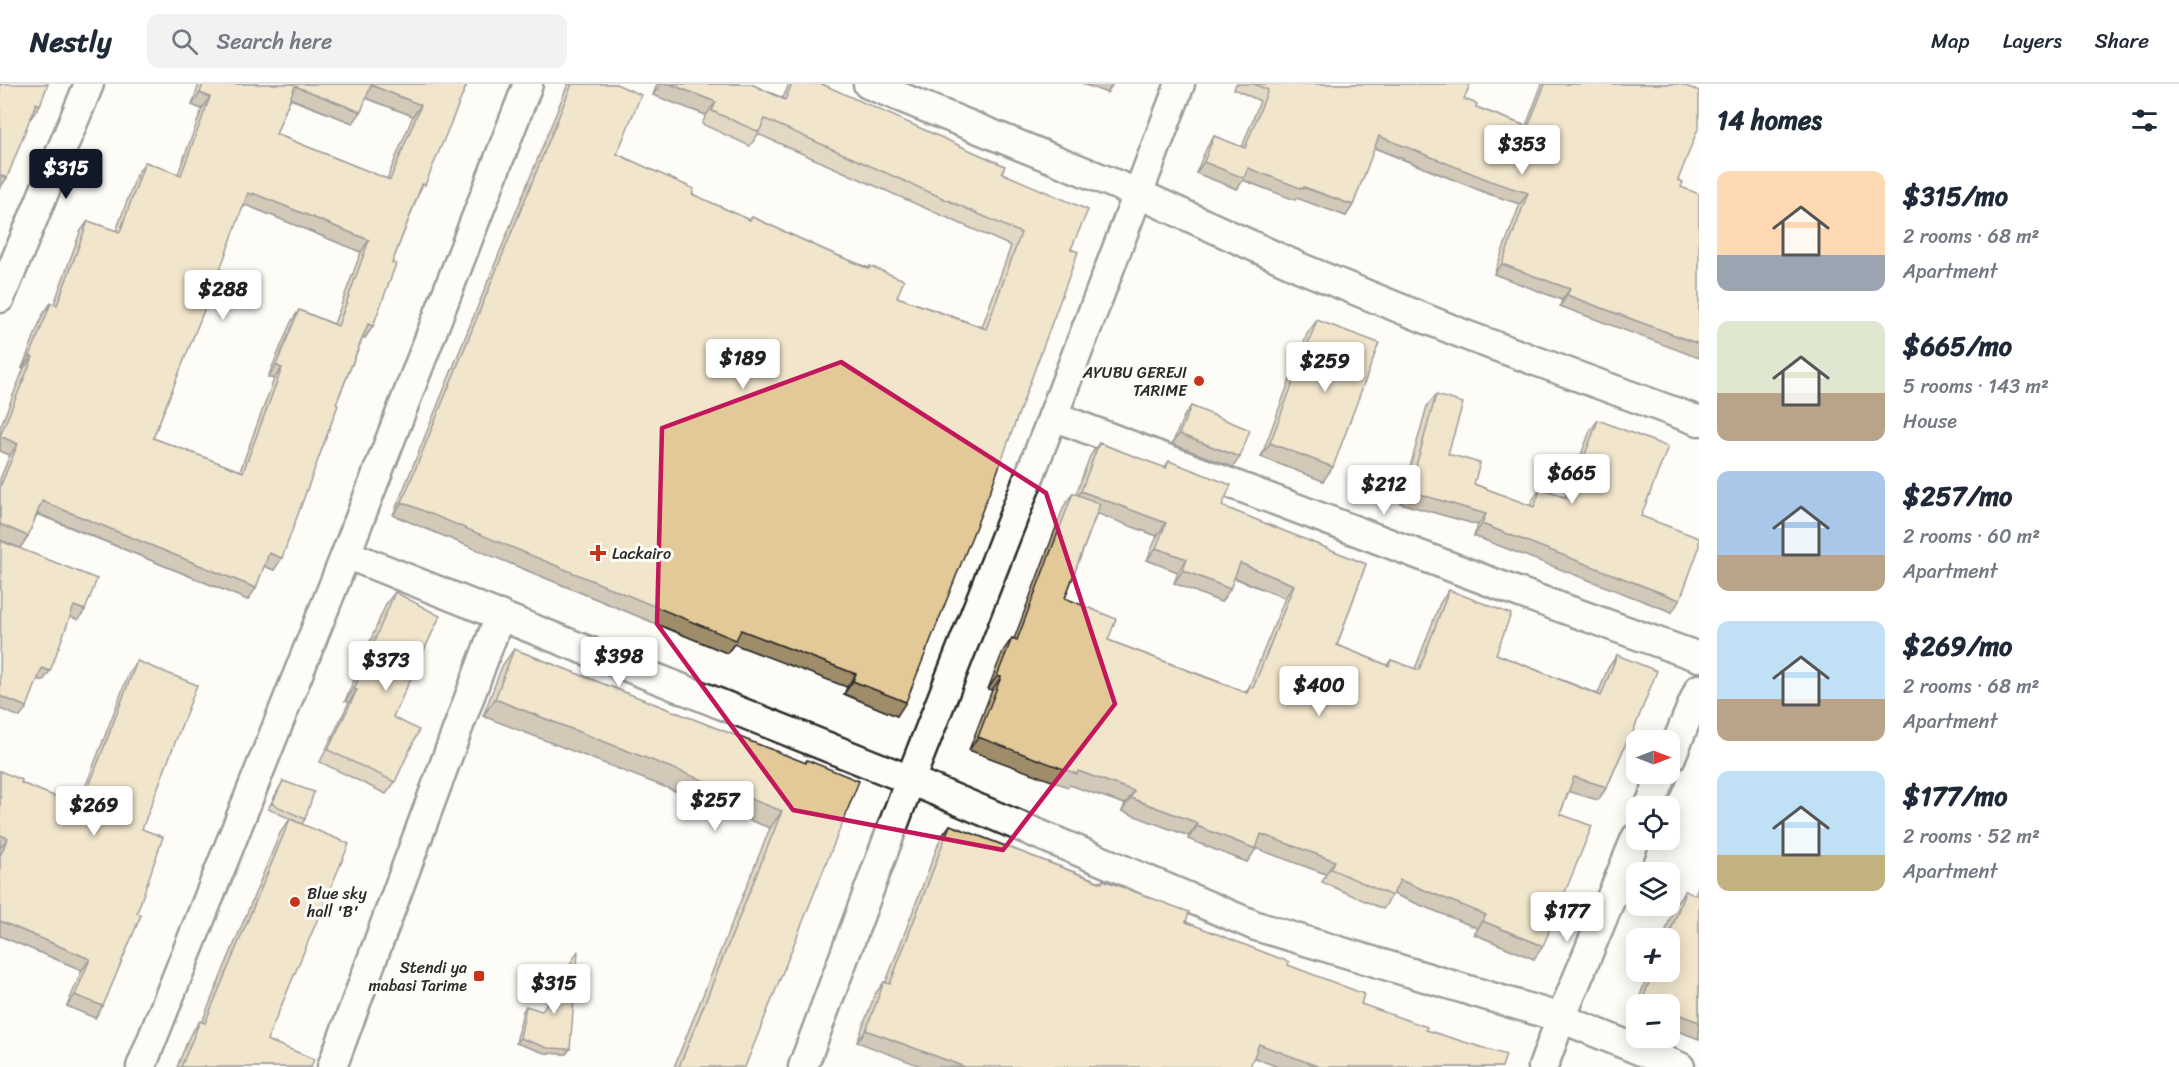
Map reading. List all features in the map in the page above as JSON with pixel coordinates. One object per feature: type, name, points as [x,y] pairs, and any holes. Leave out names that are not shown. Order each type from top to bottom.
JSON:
[{"type":"street","points":[[0,298],[89,84]]},
{"type":"street","points":[[141,1067],[346,554],[528,84]]},
{"type":"street","points":[[868,84],[1137,193],[1301,268],[1458,332],[1699,421]]},
{"type":"street","points":[[806,1066],[910,780],[1180,84]]},
{"type":"street","points":[[1053,416],[1512,590],[1699,657]]},
{"type":"street","points":[[346,554],[910,780],[1256,926],[1561,1018],[1680,1067]]},
{"type":"street","points":[[332,1067],[500,615]]},
{"type":"street","points":[[1680,735],[1699,689]]},
{"type":"street","points":[[1543,1067],[1631,850]]},
{"type":"highlighted area","points":[[841,362],[1046,493],[1115,704],[1003,850],[793,810],[657,624],[662,428]]},
{"type":"building","points":[[0,84],[48,84],[40,105],[36,103],[7,178],[0,175]]},
{"type":"building","points":[[203,84],[467,84],[425,185],[422,184],[392,263],[396,264],[373,326],[368,324],[336,404],[338,405],[282,558],[269,553],[256,588],[42,501],[28,536],[0,524],[0,487],[18,444],[0,436],[33,357],[30,356],[51,303],[57,305],[88,221],[120,232],[145,162],[181,175],[210,97],[200,93]],"holes":[[[371,85],[421,105],[390,180],[276,134],[295,86],[361,112]],[[248,193],[253,195],[253,193],[369,240],[338,326],[299,310],[276,365],[282,368],[243,472],[153,438]]]},
{"type":"building","points":[[572,84],[616,84],[641,95],[617,154],[694,189],[692,194],[750,220],[752,217],[869,269],[870,266],[904,280],[897,297],[986,329],[1021,233],[765,119],[759,132],[712,111],[716,102],[670,84],[751,84],[785,100],[792,84],[822,84],[1005,166],[1002,173],[1088,210],[1071,249],[1078,252],[992,486],[906,702],[853,681],[856,674],[741,630],[736,640],[402,502]]},
{"type":"building","points":[[1254,84],[1470,84],[1464,99],[1477,104],[1476,107],[1528,127],[1545,84],[1680,84],[1699,91],[1699,126],[1678,180],[1683,182],[1681,187],[1699,194],[1699,344],[1567,295],[1570,289],[1502,264],[1528,193],[1496,183],[1379,136],[1353,205],[1248,168],[1244,178],[1204,162],[1214,136],[1245,148],[1268,90]]},
{"type":"building","points":[[1317,320],[1379,343],[1333,467],[1270,443]]},
{"type":"building","points":[[1436,395],[1463,403],[1448,454],[1480,463],[1474,484],[1534,507],[1541,488],[1568,499],[1598,420],[1668,447],[1641,516],[1699,538],[1699,548],[1680,600],[1482,524],[1486,514],[1409,491]]},
{"type":"building","points":[[1191,406],[1250,430],[1240,457],[1179,434]]},
{"type":"building","points":[[1099,443],[1166,468],[1169,461],[1231,485],[1222,506],[1366,564],[1337,645],[1389,666],[1391,660],[1419,670],[1449,590],[1511,614],[1496,654],[1601,696],[1617,655],[1657,671],[1634,730],[1626,730],[1626,743],[1607,787],[1574,777],[1560,814],[1592,826],[1543,946],[1483,921],[1486,915],[1400,880],[1392,896],[1331,869],[1335,861],[1261,834],[1256,849],[1197,826],[1198,823],[1131,798],[1134,791],[1078,771],[1077,774],[978,737],[1001,677],[997,676],[1012,638],[1017,640],[1073,493],[1100,504],[1065,598],[1116,619],[1108,640],[1247,693],[1250,687],[1253,688],[1294,585],[1240,563],[1230,589],[1183,570],[1187,559],[1156,548],[1166,523],[1081,491]]},
{"type":"building","points":[[1,541],[97,579],[85,610],[74,606],[50,671],[42,668],[27,707],[0,696]]},
{"type":"building","points":[[395,592],[440,616],[393,717],[419,730],[395,782],[328,750],[357,690],[354,689]]},
{"type":"building","points":[[514,649],[806,763],[807,760],[859,781],[745,1067],[679,1067],[782,811],[495,699]]},
{"type":"building","points":[[137,661],[197,685],[142,829],[163,837],[137,913],[141,915],[103,1006],[75,995],[90,959],[0,921],[0,856],[8,838],[0,835],[0,771],[22,780],[21,783],[81,807]]},
{"type":"building","points":[[283,781],[314,792],[305,819],[272,804]]},
{"type":"building","points":[[290,819],[349,844],[267,1040],[314,1059],[311,1067],[181,1067],[200,1021],[205,1023]]},
{"type":"building","points":[[950,825],[1102,883],[1103,880],[1189,912],[1186,922],[1364,994],[1361,1004],[1427,1027],[1426,1030],[1506,1055],[1502,1067],[1320,1067],[1259,1044],[1250,1067],[965,1067],[866,1030],[884,982],[890,984]]},
{"type":"building","points":[[1685,891],[1699,896],[1699,1022],[1680,1015],[1680,994],[1645,994],[1649,982],[1680,982],[1680,928],[1672,928],[1676,916],[1680,916],[1680,905]]},
{"type":"building","points":[[578,951],[570,1049],[548,1048],[520,1038],[526,1006],[542,1011]]},
{"type":"place","name":"AYUBU GEREJI TARIME","points":[[1199,381]]},
{"type":"place","name":"Lackairo","points":[[598,553]]},
{"type":"place","name":"Blue sky hall 'B'","points":[[295,902]]},
{"type":"place","name":"Stendi ya mabasi Tarime","points":[[479,976]]}]
